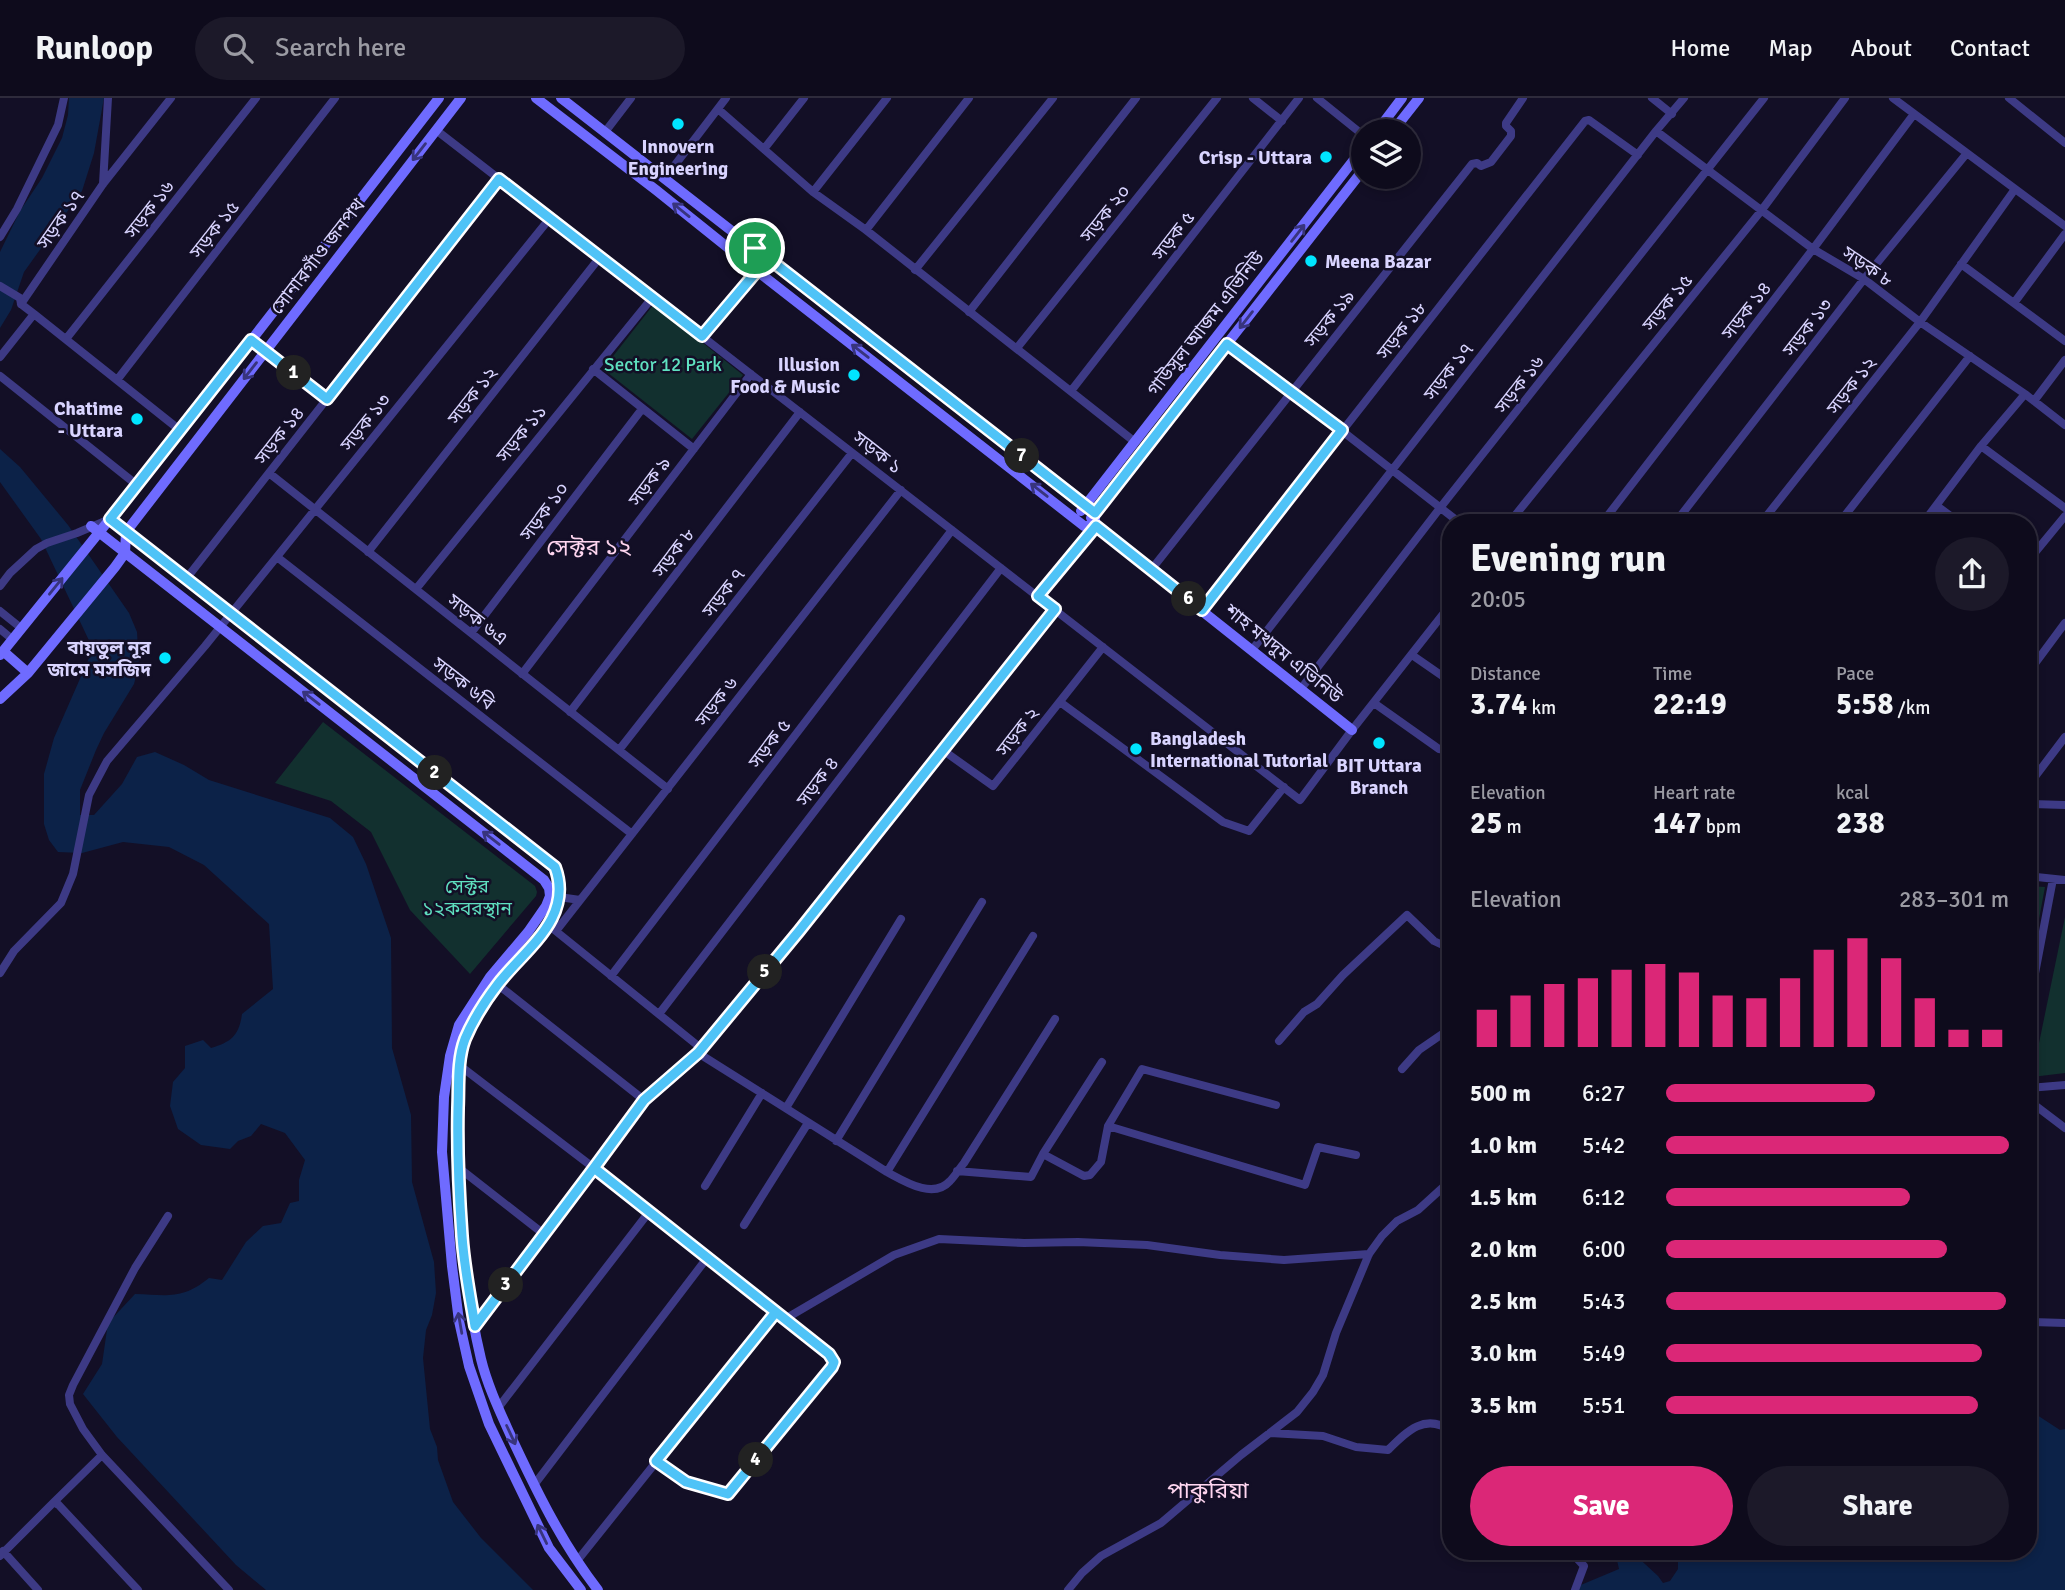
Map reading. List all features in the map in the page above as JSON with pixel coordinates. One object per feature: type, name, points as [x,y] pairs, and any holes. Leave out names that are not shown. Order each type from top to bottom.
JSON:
[{"type":"street","points":[[0,237],[17,209],[58,125],[64,98]]},
{"type":"street","points":[[103,184],[108,98]]},
{"type":"street","name":"সড়ক ১৭","points":[[20,301],[103,184],[172,98]]},
{"type":"street","name":"সড়ক ১৬","points":[[66,340],[256,98]]},
{"type":"street","name":"সড়ক ১৫","points":[[117,380],[335,98]]},
{"type":"street","name":"সোনারগাঁও জনপথ","points":[[1,653],[90,544],[95,529],[110,519],[181,431],[439,98]]},
{"type":"street","name":"সোনারগাঁও জনপথ","points":[[126,532],[461,98]]},
{"type":"street","name":"শাহ মখদুম এভিনিউ","points":[[536,98],[1075,518],[1151,570],[1352,730]]},
{"type":"street","points":[[561,98],[1090,509]]},
{"type":"street","points":[[605,132],[631,98]]},
{"type":"street","points":[[664,178],[726,98]]},
{"type":"street","points":[[764,149],[804,98]]},
{"type":"street","points":[[813,192],[887,98]]},
{"type":"street","points":[[866,230],[969,98]]},
{"type":"street","points":[[915,270],[1053,98]]},
{"type":"street","points":[[969,312],[1136,98]]},
{"type":"street","name":"সড়ক ২০","points":[[1017,348],[1217,98]]},
{"type":"street","points":[[1253,98],[1282,121]]},
{"type":"street","name":"সড়ক ৫","points":[[1071,391],[1299,98]]},
{"type":"street","points":[[1317,98],[1351,125]]},
{"type":"street","points":[[1386,119],[1402,98]]},
{"type":"street","points":[[1402,119],[1419,98]]},
{"type":"street","name":"সড়ক ১৯","points":[[1151,570],[1472,164],[1481,166],[1491,162],[1511,136],[1506,123],[1523,98]]},
{"type":"street","points":[[1651,98],[1672,114]]},
{"type":"street","name":"সড়ক ১৭","points":[[1252,650],[1684,98]]},
{"type":"street","name":"সড়ক ১৬","points":[[1300,690],[1764,98]]},
{"type":"street","name":"সড়ক ১৫","points":[[1516,514],[1761,211],[1845,98]]},
{"type":"street","points":[[1893,98],[2065,226]]},
{"type":"street","points":[[2009,98],[2065,143]]},
{"type":"street","points":[[718,109],[813,192],[866,230],[1135,442]]},
{"type":"street","name":"সড়ক ১৪","points":[[1609,514],[1914,114]]},
{"type":"street","name":"সড়ক ১৮","points":[[1202,610],[1585,121],[1589,120],[1638,155]]},
{"type":"street","name":"সড়ক ১","points":[[436,130],[1300,800],[1352,730]]},
{"type":"street","name":"সড়ক ৮","points":[[1656,131],[1813,249],[1864,279],[2065,425]]},
{"type":"street","points":[[621,163],[630,151]]},
{"type":"street","name":"সড়ক ১৩","points":[[1682,514],[1864,279],[1967,153]]},
{"type":"street","name":"গাউসুল আজম এভিনিউ","points":[[1090,526],[1090,509],[1135,442],[1351,163]]},
{"type":"street","name":"সড়ক ১৪","points":[[186,579],[499,179]]},
{"type":"street","name":"গাউসুল আজম এভিনিউ","points":[[1075,518],[1090,509],[1227,344],[1351,185]]},
{"type":"street","name":"সড়ক ১২","points":[[1768,514],[1920,322],[2015,188]]},
{"type":"street","name":"সড়ক ১৩","points":[[0,973],[14,951],[61,903],[73,874],[89,794],[107,761],[220,628],[550,218]]},
{"type":"street","points":[[2014,303],[2065,234]]},
{"type":"street","points":[[745,261],[755,248]]},
{"type":"street","name":"সড়ক ১২","points":[[368,552],[600,257]]},
{"type":"street","points":[[1961,264],[2065,341]]},
{"type":"street","points":[[702,336],[757,271]]},
{"type":"street","points":[[0,286],[181,431]]},
{"type":"street","name":"সড়ক ১১","points":[[416,590],[652,298]]},
{"type":"street","points":[[0,357],[34,314]]},
{"type":"street","points":[[251,340],[327,399]]},
{"type":"street","points":[[1227,344],[1448,514]]},
{"type":"street","points":[[1846,514],[1970,356]]},
{"type":"street","points":[[2034,401],[2065,360]]},
{"type":"street","points":[[593,369],[694,449]]},
{"type":"street","name":"সড়ক ৯","points":[[522,674],[751,374]]},
{"type":"street","points":[[0,376],[137,485]]},
{"type":"street","points":[[1930,514],[1981,446],[2025,394]]},
{"type":"street","points":[[938,411],[947,398]]},
{"type":"street","name":"সড়ক ১০","points":[[471,633],[642,409]]},
{"type":"street","name":"সড়ক ৮","points":[[570,712],[800,412]]},
{"type":"street","points":[[1981,446],[2065,508]]},
{"type":"street","name":"সড়ক ৭","points":[[619,750],[852,453]]},
{"type":"street","name":"সড়ক ৬এ","points":[[269,474],[668,789]]},
{"type":"street","name":"সড়ক ৬","points":[[552,928],[580,900],[901,490]]},
{"type":"street","points":[[1937,506],[1948,514]]},
{"type":"street","points":[[2037,550],[2065,516]]},
{"type":"street","points":[[110,519],[555,867],[552,928],[498,984],[477,1015],[464,1042],[459,1065],[458,1168],[462,1238],[481,1361],[498,1408],[534,1485],[577,1561],[598,1590]]},
{"type":"street","points":[[1038,596],[1090,526]]},
{"type":"street","points":[[0,586],[36,549],[47,543],[95,529],[553,887],[580,900]]},
{"type":"street","name":"সড়ক ৫","points":[[611,976],[952,530]]},
{"type":"street","points":[[0,699],[28,674],[115,567],[125,553],[126,532]]},
{"type":"street","name":"সড়ক ৬বি","points":[[277,557],[632,834]]},
{"type":"street","name":"সড়ক ৪","points":[[659,1014],[1001,568]]},
{"type":"street","points":[[475,1326],[644,1100],[700,1051],[944,751],[1055,609]]},
{"type":"street","points":[[0,611],[21,628]]},
{"type":"street","points":[[1352,730],[1442,616]]},
{"type":"street","points":[[2037,661],[2065,624]]},
{"type":"street","points":[[0,629],[12,639]]},
{"type":"street","name":"সড়ক ২","points":[[944,751],[993,786],[1103,647]]},
{"type":"street","points":[[1,653],[28,674]]},
{"type":"street","points":[[1412,654],[1442,676]]},
{"type":"street","points":[[1060,702],[1223,822],[1249,831],[1284,787]]},
{"type":"street","points":[[1374,703],[1442,750]]},
{"type":"street","points":[[2037,774],[2065,737]]},
{"type":"street","points":[[443,801],[453,788]]},
{"type":"street","points":[[2037,804],[2065,806]]},
{"type":"street","points":[[2037,877],[2065,880]]},
{"type":"street","points":[[2037,963],[2053,879]]},
{"type":"street","points":[[553,887],[538,919],[490,977],[459,1025],[450,1056],[444,1097],[442,1152],[455,1294],[469,1366],[489,1424],[549,1548],[581,1590]]},
{"type":"street","points":[[836,1141],[982,902]]},
{"type":"street","points":[[1279,1041],[1304,1012],[1317,1004],[1343,975],[1408,915],[1434,941],[1442,945]]},
{"type":"street","points":[[786,1108],[901,919]]},
{"type":"street","points":[[552,928],[659,1014],[700,1051],[836,1141],[912,1185],[935,1189],[950,1183],[1055,1019]]},
{"type":"street","points":[[887,1172],[1033,936]]},
{"type":"street","points":[[498,984],[644,1100]]},
{"type":"street","points":[[1402,1069],[1419,1050],[1442,1034]]},
{"type":"street","points":[[957,1171],[1031,1177],[1101,1062]]},
{"type":"street","points":[[459,1065],[708,1258],[829,1354],[834,1362],[728,1494],[686,1482],[656,1461]]},
{"type":"street","points":[[1043,1154],[1084,1176],[1090,1175],[1101,1162],[1108,1126],[1142,1069],[1276,1105]]},
{"type":"street","points":[[2037,1087],[2065,1085]]},
{"type":"street","points":[[705,1186],[762,1093]]},
{"type":"street","points":[[2037,1107],[2065,1128]]},
{"type":"street","points":[[744,1225],[808,1123]]},
{"type":"street","points":[[1108,1126],[1305,1185],[1318,1147],[1356,1155]]},
{"type":"street","points":[[458,1168],[545,1235]]},
{"type":"street","points":[[1068,1590],[1101,1556],[1161,1523],[1297,1412],[1323,1375],[1336,1333],[1369,1254],[1397,1221],[1418,1210],[1442,1188]]},
{"type":"street","points":[[498,1408],[649,1212]]},
{"type":"street","points":[[168,1216],[109,1315],[69,1395],[70,1404],[83,1429],[102,1455],[229,1590]]},
{"type":"street","points":[[785,1319],[894,1255],[939,1239],[1147,1245],[1284,1260],[1369,1254]]},
{"type":"street","points":[[534,1485],[708,1258]]},
{"type":"street","points":[[577,1561],[776,1312]]},
{"type":"street","points":[[2037,1322],[2065,1323]]},
{"type":"street","points":[[1270,1433],[1323,1436],[1356,1447],[1388,1450],[1417,1426],[1442,1424]]},
{"type":"street","points":[[102,1455],[55,1501],[138,1590]]},
{"type":"street","points":[[38,1590],[1,1554],[55,1501],[138,1590]]},
{"type":"street","points":[[1575,1590],[1584,1566],[1578,1560]]},
{"type":"green space","name":"Sector 12 Park","points":[[654,304],[743,375],[692,439],[603,369]]},
{"type":"green space","name":"সেক্টর ১২কবরস্থান","points":[[323,722],[535,886],[536,896],[470,974],[410,910],[371,832],[331,801],[275,783]]},
{"type":"green space","points":[[2037,887],[2045,887],[2037,930]]},
{"type":"green space","points":[[2065,917],[2065,1073],[2037,1076],[2037,1053]]},
{"type":"water","points":[[69,98],[104,98],[94,153],[82,191],[24,272],[11,310],[0,328],[0,252],[62,138]]},
{"type":"water","points":[[0,449],[20,467],[68,525],[129,613],[137,632],[139,664],[134,684],[96,750],[80,790],[80,815],[94,815],[122,784],[137,757],[155,752],[209,780],[330,818],[353,837],[366,864],[391,938],[392,1048],[411,1115],[412,1182],[434,1262],[436,1293],[426,1330],[423,1358],[430,1429],[453,1502],[481,1538],[533,1590],[266,1590],[236,1565],[117,1437],[83,1394],[102,1364],[108,1323],[135,1294],[174,1295],[191,1290],[209,1278],[222,1280],[246,1242],[263,1226],[281,1223],[290,1203],[299,1201],[299,1180],[305,1160],[285,1133],[261,1124],[251,1136],[238,1141],[230,1149],[201,1145],[178,1129],[170,1106],[173,1082],[185,1068],[185,1046],[203,1040],[211,1048],[229,1040],[239,1028],[242,1014],[273,989],[269,924],[204,865],[169,847],[123,842],[82,853],[58,852],[49,840],[44,824],[44,774],[54,738],[93,649],[41,539],[0,482]]},
{"type":"water","points":[[2037,1415],[2060,1430],[2065,1429],[2065,1590],[1573,1590],[1619,1569],[1617,1560],[1641,1560],[1663,1583],[1670,1581],[1678,1569],[1678,1560],[2037,1560]]},
{"type":"place","name":"Innovern Engineering","points":[[678,124]]},
{"type":"place","name":"Crisp - Uttara","points":[[1326,157]]},
{"type":"place","name":"Meena Bazar","points":[[1311,261]]},
{"type":"place","name":"Illusion Food & Music","points":[[854,375]]},
{"type":"place","name":"Chatime - Uttara","points":[[137,419]]},
{"type":"place","name":"বায়তুল নূর জামে মসজিদ","points":[[165,658]]},
{"type":"place","name":"BIT Uttara Branch","points":[[1379,743]]},
{"type":"place","name":"Bangladesh International Tutorial","points":[[1136,749]]},
{"type":"district","name":"সেক্টর ১২","points":[[589,547]]},
{"type":"district","name":"পাকুরিয়া","points":[[1208,1490]]},
{"type":"route","points":[[755,248],[745,261],[757,271],[702,336],[499,179],[327,399],[251,340],[110,519],[555,867],[560,889],[554,913],[547,927],[498,984],[477,1015],[464,1042],[459,1065],[458,1168],[462,1238],[475,1326],[594,1168],[649,1212],[776,1312],[656,1461],[686,1482],[724,1494],[728,1494],[834,1362],[829,1354],[785,1319],[649,1212],[594,1168],[644,1100],[698,1053],[944,751],[1055,609],[1038,596],[1096,526],[1202,610],[1342,430],[1227,344],[1095,513],[755,248]]}]
